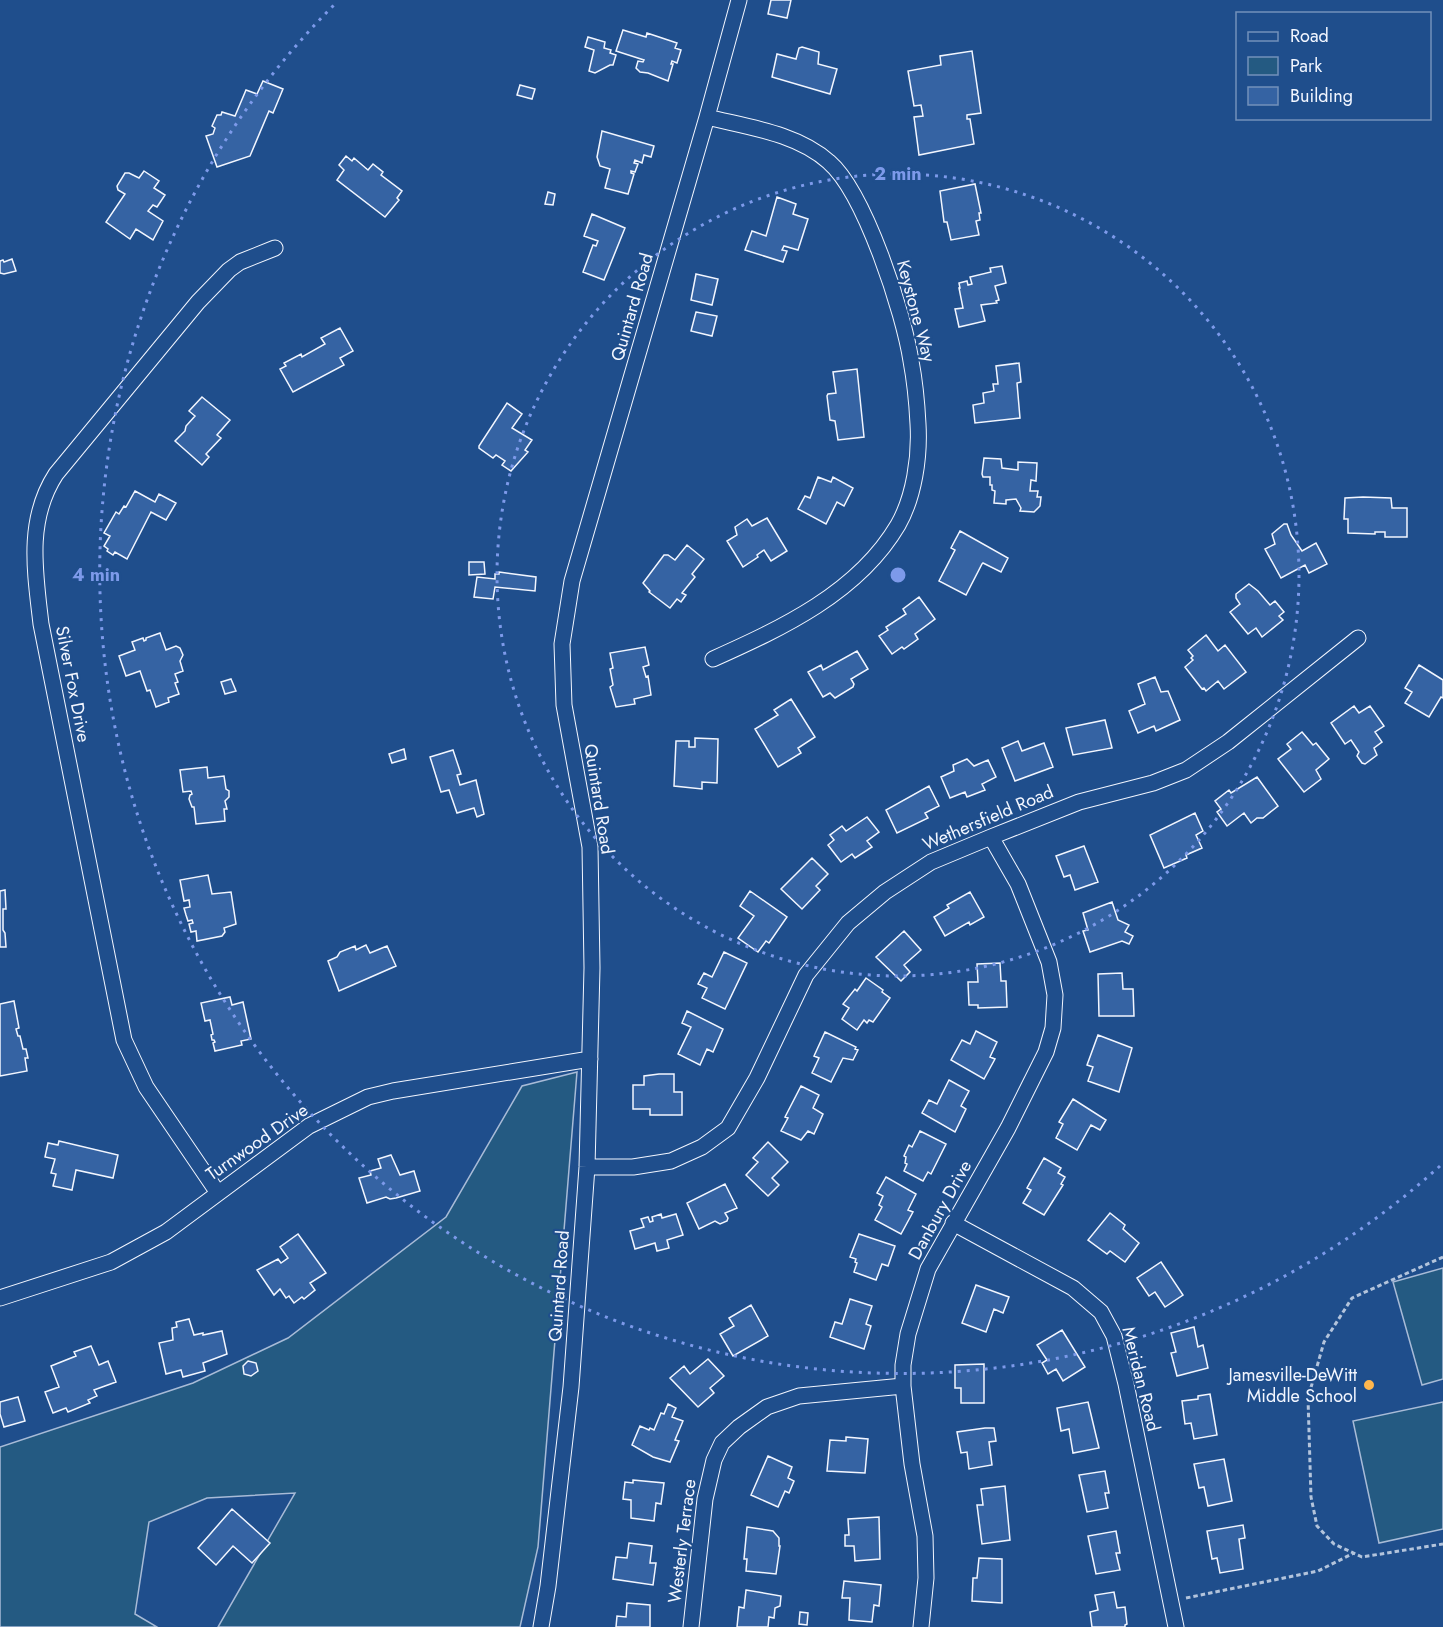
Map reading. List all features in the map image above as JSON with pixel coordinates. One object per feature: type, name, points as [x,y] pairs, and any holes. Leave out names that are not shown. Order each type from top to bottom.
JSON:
[{"type":"street","name":"Quintard Road","points":[[541,1627],[548,1586],[571,1387],[587,1167],[592,968],[590,846],[564,705],[562,644],[572,581],[739,0]]},
{"type":"street","name":"Keystone Way","points":[[707,117],[776,134],[807,147],[830,162],[853,190],[877,245],[896,303],[911,359],[918,425],[918,454],[910,497],[898,525],[875,558],[847,585],[799,616],[713,659]]},
{"type":"street","name":"Silver Fox Drive","points":[[218,1193],[146,1087],[124,1040],[41,624],[33,560],[36,522],[47,488],[56,474],[198,303],[229,270],[240,262],[275,248]]},
{"type":"street","name":"Wethersfield Road","points":[[587,1167],[633,1167],[671,1161],[702,1147],[728,1128],[756,1078],[806,975],[848,923],[885,892],[931,862],[991,837],[1078,802],[1153,783],[1186,770],[1228,742],[1358,638]]},
{"type":"street","name":"Danbury Drive","points":[[921,1627],[926,1578],[925,1536],[912,1464],[903,1386],[903,1365],[908,1334],[928,1269],[1008,1128],[1046,1052],[1053,1028],[1055,995],[1049,962],[1018,884],[991,837]]},
{"type":"street","name":"Turnwood Drive","points":[[0,1298],[111,1262],[166,1232],[309,1126],[368,1098],[590,1059]]},
{"type":"street","name":"Meridan Road","points":[[953,1223],[1073,1288],[1101,1312],[1114,1336],[1126,1384],[1176,1627]]},
{"type":"street","name":"Westerly Terrace","points":[[691,1627],[705,1499],[714,1460],[723,1443],[739,1427],[767,1407],[799,1396],[903,1386]]},
{"type":"path","points":[[1443,1257],[1352,1298],[1324,1342],[1308,1398],[1311,1497],[1317,1526],[1334,1544],[1362,1557],[1443,1544]]},
{"type":"path","points":[[1170,1602],[1318,1571],[1354,1553]]},
{"type":"green space","points":[[577,1072],[538,1547],[520,1627],[218,1627],[295,1493],[207,1498],[149,1522],[135,1614],[157,1627],[0,1627],[0,1447],[193,1383],[288,1338],[446,1217],[522,1086]]},
{"type":"green space","points":[[1443,1268],[1443,1379],[1422,1385],[1393,1282]]},
{"type":"green space","points":[[1443,1402],[1443,1529],[1379,1543],[1353,1421]]},
{"type":"building","points":[[771,0],[791,0],[787,18],[768,14]]},
{"type":"building","points":[[623,30],[646,37],[647,33],[677,43],[675,48],[681,50],[677,63],[672,61],[668,81],[640,72],[636,68],[638,61],[643,62],[644,60],[616,51]]},
{"type":"building","points":[[588,37],[605,42],[604,48],[616,55],[613,65],[595,73],[589,71],[594,50],[585,47]]},
{"type":"building","points":[[799,48],[819,52],[818,64],[837,69],[830,94],[772,77],[777,54],[796,59]]},
{"type":"building","points":[[972,51],[981,113],[967,115],[967,119],[970,119],[974,144],[919,155],[914,117],[923,116],[921,105],[914,106],[908,71],[941,65],[940,56]]},
{"type":"building","points":[[263,81],[283,89],[273,113],[269,111],[250,156],[217,167],[206,136],[213,134],[215,128],[212,126],[217,115],[221,115],[222,112],[235,116],[246,90],[257,94]]},
{"type":"building","points":[[520,85],[535,89],[532,99],[517,95]]},
{"type":"building","points":[[602,131],[654,146],[651,157],[644,155],[642,163],[635,160],[634,163],[638,164],[635,172],[631,171],[634,174],[628,194],[605,188],[610,169],[600,166],[597,157]]},
{"type":"building","points":[[346,156],[352,161],[354,158],[368,170],[373,164],[383,172],[381,175],[402,191],[397,198],[399,200],[385,217],[337,180],[344,170],[339,165]]},
{"type":"building","points":[[144,171],[159,181],[154,188],[165,195],[157,207],[153,205],[148,211],[163,221],[153,240],[136,229],[130,239],[106,222],[125,194],[118,190],[117,186],[125,173],[139,178]]},
{"type":"building","points":[[975,184],[981,213],[979,213],[980,220],[976,221],[979,235],[951,240],[947,222],[944,222],[940,191]]},
{"type":"building","points":[[548,192],[555,194],[553,205],[545,204]]},
{"type":"building","points":[[777,197],[796,204],[793,214],[808,219],[798,250],[784,246],[782,250],[787,251],[783,262],[745,250],[752,231],[766,236]]},
{"type":"building","points":[[592,214],[625,228],[604,280],[583,272],[593,245],[596,246],[598,241],[584,236]]},
{"type":"building","points":[[12,259],[16,271],[0,273],[0,261]]},
{"type":"building","points":[[1002,266],[1006,283],[995,286],[999,300],[996,301],[997,303],[981,305],[985,321],[959,327],[955,309],[963,308],[959,283],[967,281],[968,285],[972,284],[970,277],[991,272],[990,268]]},
{"type":"building","points":[[696,274],[718,279],[712,305],[691,300]]},
{"type":"building","points":[[696,312],[717,316],[712,336],[691,331]]},
{"type":"building","points":[[340,328],[353,351],[340,358],[344,365],[293,392],[280,369],[286,366],[284,363],[301,354],[302,357],[325,344],[321,338]]},
{"type":"building","points":[[1019,363],[1021,382],[1017,383],[1020,418],[975,423],[973,405],[984,403],[983,393],[994,391],[993,384],[998,384],[996,366]]},
{"type":"building","points":[[857,369],[864,437],[838,440],[835,421],[830,420],[827,396],[836,393],[833,372]]},
{"type":"building","points":[[202,397],[230,420],[217,435],[221,438],[206,454],[209,457],[202,465],[175,441],[195,416],[189,411]]},
{"type":"building","points":[[507,403],[522,414],[512,428],[532,440],[525,450],[528,452],[511,471],[502,465],[505,461],[496,455],[493,458],[479,448]]},
{"type":"building","points":[[984,458],[1001,459],[1002,468],[1018,470],[1018,462],[1037,463],[1036,481],[1031,480],[1030,491],[1038,491],[1037,497],[1041,497],[1040,506],[1034,512],[1020,511],[1021,508],[1016,499],[1006,500],[1006,504],[994,503],[995,491],[990,485],[990,477],[983,477],[982,474]]},
{"type":"building","points":[[818,477],[831,482],[833,477],[853,488],[844,506],[837,502],[826,524],[798,509],[805,496],[810,498]]},
{"type":"building","points":[[135,491],[155,502],[159,494],[176,503],[166,520],[151,512],[127,559],[115,552],[113,555],[107,551],[108,549],[104,546],[110,536],[104,533],[116,512],[119,514],[124,506],[126,507]]},
{"type":"building","points":[[1345,498],[1391,498],[1392,508],[1407,508],[1407,537],[1385,537],[1385,532],[1348,533],[1348,519],[1344,519]]},
{"type":"building","points":[[767,518],[787,551],[771,561],[764,550],[743,567],[727,541],[737,535],[735,527],[747,519],[752,526]]},
{"type":"building","points":[[1287,524],[1291,535],[1302,551],[1316,543],[1327,564],[1309,573],[1305,565],[1281,578],[1265,549],[1275,544],[1272,534]]},
{"type":"building","points":[[960,531],[1008,558],[1001,572],[983,563],[966,595],[939,581],[955,550],[951,548]]},
{"type":"building","points":[[687,545],[704,559],[692,574],[695,577],[682,593],[686,595],[681,602],[677,599],[670,608],[649,592],[643,583],[664,555],[675,560]]},
{"type":"building","points":[[469,562],[484,562],[485,574],[469,575]]},
{"type":"building","points":[[499,572],[536,577],[535,591],[495,587],[493,599],[474,597],[477,577],[495,579],[495,574]]},
{"type":"building","points":[[1249,584],[1270,605],[1275,601],[1284,612],[1279,616],[1283,620],[1262,637],[1256,628],[1248,634],[1230,612],[1240,604],[1236,594]]},
{"type":"building","points":[[919,597],[935,619],[915,634],[918,639],[892,654],[879,636],[888,630],[886,627],[906,614],[903,609]]},
{"type":"building","points":[[160,633],[166,650],[176,646],[180,648],[183,655],[180,661],[183,671],[175,674],[179,694],[168,698],[169,702],[156,707],[140,671],[126,676],[119,656],[135,650],[132,642],[143,638],[144,641]]},
{"type":"building","points":[[1206,635],[1218,651],[1225,645],[1246,672],[1224,689],[1218,681],[1206,691],[1202,689],[1185,667],[1193,660],[1188,650]]},
{"type":"building","points":[[645,647],[649,665],[643,667],[646,677],[648,676],[651,695],[634,699],[635,704],[616,707],[610,687],[613,685],[610,669],[613,668],[610,653]]},
{"type":"building","points":[[857,651],[868,669],[851,679],[853,687],[835,698],[830,693],[823,697],[808,672],[821,665],[823,670]]},
{"type":"building","points":[[1419,665],[1443,680],[1443,698],[1441,697],[1429,717],[1405,703],[1412,692],[1405,688]]},
{"type":"building","points":[[1155,677],[1161,692],[1168,691],[1180,720],[1156,731],[1154,726],[1138,733],[1129,711],[1145,704],[1138,684]]},
{"type":"building","points":[[231,679],[236,691],[225,694],[221,682]]},
{"type":"building","points":[[791,699],[815,737],[798,748],[801,753],[778,767],[755,729],[778,715],[774,710]]},
{"type":"building","points":[[1354,706],[1359,713],[1370,706],[1384,726],[1375,732],[1382,742],[1374,748],[1377,755],[1365,764],[1357,756],[1359,752],[1351,740],[1345,744],[1331,723]]},
{"type":"building","points":[[1105,720],[1112,748],[1073,755],[1066,728]]},
{"type":"building","points":[[1302,732],[1313,745],[1316,743],[1329,759],[1316,770],[1321,779],[1304,792],[1278,759],[1291,749],[1287,744]]},
{"type":"building","points":[[695,738],[718,739],[717,783],[702,782],[702,789],[674,786],[676,741],[689,741],[689,747],[695,747]]},
{"type":"building","points":[[1018,741],[1022,751],[1044,743],[1053,767],[1015,781],[1002,748]]},
{"type":"building","points":[[404,749],[406,759],[392,763],[389,754]]},
{"type":"building","points":[[453,750],[461,774],[457,775],[460,785],[476,780],[484,814],[477,817],[474,808],[457,813],[449,790],[441,792],[430,757]]},
{"type":"building","points":[[967,759],[974,766],[988,760],[996,777],[982,784],[985,790],[967,797],[965,792],[950,798],[941,777],[954,771],[953,765]]},
{"type":"building","points":[[207,767],[208,778],[224,776],[226,789],[229,791],[229,797],[225,801],[227,809],[224,809],[225,821],[196,824],[194,807],[189,799],[192,794],[191,791],[183,792],[180,770]]},
{"type":"building","points":[[1257,777],[1278,806],[1263,818],[1257,818],[1251,823],[1244,813],[1227,826],[1217,812],[1221,809],[1215,801],[1229,790],[1231,793]]},
{"type":"building","points":[[929,786],[939,806],[925,813],[928,818],[897,833],[886,810]]},
{"type":"building","points":[[1195,813],[1203,831],[1196,835],[1202,848],[1186,855],[1187,858],[1164,868],[1150,835]]},
{"type":"building","points":[[867,817],[879,832],[867,841],[872,847],[855,858],[852,854],[841,862],[828,845],[834,840],[830,835],[842,826],[846,831]]},
{"type":"building","points":[[1084,846],[1098,882],[1075,890],[1070,875],[1064,877],[1056,856]]},
{"type":"building","points":[[812,858],[828,874],[816,886],[820,890],[802,909],[781,889]]},
{"type":"building","points":[[208,875],[212,894],[231,892],[236,924],[224,928],[225,932],[222,936],[197,941],[196,931],[191,932],[189,924],[193,923],[192,920],[188,921],[184,908],[190,907],[189,900],[184,901],[180,880]]},
{"type":"building","points":[[5,890],[6,909],[3,909],[3,930],[6,947],[0,947],[0,891]]},
{"type":"building","points":[[750,891],[787,917],[769,943],[766,941],[758,952],[738,938],[754,916],[740,906]]},
{"type":"building","points":[[970,892],[984,917],[970,925],[969,922],[945,936],[934,917],[949,908],[947,905]]},
{"type":"building","points":[[1112,902],[1118,920],[1129,925],[1125,932],[1133,936],[1129,944],[1122,941],[1090,952],[1083,931],[1088,930],[1083,913]]},
{"type":"building","points":[[904,931],[921,950],[904,965],[910,972],[901,981],[876,957]]},
{"type":"building","points":[[366,945],[370,953],[387,946],[396,966],[339,991],[328,961],[337,957],[340,952],[355,946],[356,950]]},
{"type":"building","points":[[724,952],[747,963],[725,1009],[702,998],[707,988],[698,984],[704,973],[712,977]]},
{"type":"building","points":[[1000,963],[1001,981],[1006,981],[1007,1007],[978,1008],[978,1005],[969,1005],[968,982],[978,982],[977,964]]},
{"type":"building","points":[[1122,973],[1123,989],[1133,989],[1134,1016],[1099,1016],[1098,974]]},
{"type":"building","points":[[866,978],[890,998],[873,1022],[869,1020],[867,1023],[864,1020],[857,1030],[842,1019],[849,1008],[843,1004],[855,989],[857,991]]},
{"type":"building","points":[[230,997],[232,1005],[243,1002],[251,1039],[241,1041],[242,1045],[215,1051],[210,1020],[205,1021],[201,1003]]},
{"type":"building","points":[[14,1001],[19,1028],[16,1029],[28,1058],[25,1058],[27,1071],[0,1076],[0,1004]]},
{"type":"building","points":[[687,1011],[723,1029],[713,1052],[707,1049],[700,1065],[678,1054],[691,1027],[682,1023]]},
{"type":"building","points":[[976,1031],[997,1042],[990,1057],[995,1059],[984,1079],[951,1060],[962,1040],[970,1044]]},
{"type":"building","points":[[825,1032],[858,1050],[853,1060],[843,1058],[831,1082],[812,1073],[819,1058],[814,1056]]},
{"type":"building","points":[[1098,1035],[1132,1048],[1119,1092],[1088,1081],[1093,1067],[1087,1065]]},
{"type":"building","points":[[674,1074],[674,1092],[682,1092],[682,1115],[650,1115],[650,1109],[633,1109],[633,1085],[644,1085],[644,1076]]},
{"type":"building","points":[[949,1080],[969,1091],[961,1106],[966,1109],[955,1132],[922,1113],[929,1100],[937,1104]]},
{"type":"building","points":[[801,1086],[819,1095],[813,1108],[823,1114],[814,1134],[808,1131],[801,1140],[781,1131],[788,1118],[785,1117]]},
{"type":"building","points":[[1073,1099],[1106,1120],[1100,1130],[1091,1125],[1077,1150],[1056,1138],[1063,1124],[1059,1122]]},
{"type":"building","points":[[920,1131],[946,1144],[931,1174],[928,1172],[923,1181],[904,1171],[907,1164],[904,1156],[909,1145],[912,1147]]},
{"type":"building","points":[[59,1141],[118,1155],[113,1178],[76,1170],[72,1190],[53,1186],[56,1174],[51,1173],[55,1159],[45,1157],[48,1143],[58,1145]]},
{"type":"building","points":[[768,1142],[788,1162],[772,1178],[779,1185],[768,1196],[746,1175],[758,1162],[753,1158]]},
{"type":"building","points":[[391,1155],[400,1175],[414,1171],[420,1191],[367,1203],[359,1178],[371,1175],[370,1171],[381,1168],[378,1159]]},
{"type":"building","points":[[1044,1158],[1061,1168],[1058,1173],[1065,1177],[1061,1184],[1063,1185],[1044,1215],[1023,1203],[1031,1190],[1027,1188]]},
{"type":"building","points":[[886,1177],[916,1194],[908,1210],[913,1212],[901,1234],[875,1220],[882,1207],[879,1205],[883,1196],[877,1193]]},
{"type":"building","points":[[725,1184],[737,1208],[725,1213],[727,1221],[720,1224],[715,1221],[699,1229],[687,1203]]},
{"type":"building","points":[[1110,1213],[1125,1225],[1123,1229],[1139,1243],[1125,1262],[1110,1251],[1107,1254],[1088,1240]]},
{"type":"building","points":[[661,1214],[662,1218],[676,1214],[683,1235],[667,1240],[669,1248],[657,1251],[655,1243],[635,1249],[630,1231],[644,1227],[641,1219],[648,1217],[650,1222],[653,1221],[652,1217]]},
{"type":"building","points":[[298,1234],[326,1273],[310,1283],[315,1290],[304,1299],[302,1297],[294,1303],[289,1296],[286,1298],[280,1289],[274,1295],[257,1270],[278,1259],[281,1263],[288,1258],[280,1247]]},
{"type":"building","points":[[859,1234],[895,1246],[888,1266],[882,1264],[876,1280],[854,1272],[856,1259],[850,1257]]},
{"type":"building","points":[[1161,1262],[1183,1295],[1165,1307],[1155,1292],[1149,1296],[1137,1278]]},
{"type":"building","points":[[976,1285],[1009,1297],[1003,1313],[994,1309],[986,1332],[962,1323]]},
{"type":"building","points":[[850,1299],[872,1306],[866,1324],[871,1326],[864,1349],[830,1337],[835,1322],[842,1324]]},
{"type":"building","points":[[751,1305],[768,1336],[733,1356],[720,1334],[734,1326],[729,1318]]},
{"type":"building","points":[[189,1319],[194,1335],[222,1331],[227,1354],[203,1363],[205,1371],[183,1377],[181,1370],[166,1374],[159,1343],[173,1340],[172,1328],[177,1327],[176,1322]]},
{"type":"building","points":[[1194,1327],[1198,1347],[1203,1345],[1208,1368],[1177,1376],[1171,1353],[1176,1352],[1171,1333]]},
{"type":"building","points":[[1062,1330],[1085,1367],[1063,1381],[1056,1369],[1048,1374],[1042,1363],[1047,1360],[1037,1345]]},
{"type":"building","points":[[91,1346],[99,1365],[108,1361],[116,1382],[94,1390],[97,1396],[88,1400],[90,1403],[68,1412],[66,1408],[53,1413],[45,1392],[59,1387],[51,1366],[76,1356],[74,1352]]},
{"type":"building","points":[[708,1359],[724,1376],[710,1388],[714,1393],[698,1407],[670,1378],[684,1366],[690,1374]]},
{"type":"building","points":[[248,1361],[256,1363],[258,1371],[251,1376],[244,1374],[243,1366]]},
{"type":"building","points":[[984,1364],[984,1403],[961,1403],[961,1388],[955,1388],[955,1365]]},
{"type":"building","points":[[1210,1394],[1217,1435],[1194,1439],[1191,1423],[1185,1424],[1182,1401],[1198,1399],[1198,1396]]},
{"type":"building","points":[[18,1397],[25,1421],[4,1427],[0,1414],[0,1402]]},
{"type":"building","points":[[1088,1402],[1099,1448],[1073,1453],[1069,1429],[1061,1431],[1057,1408]]},
{"type":"building","points":[[668,1404],[676,1408],[672,1417],[683,1421],[675,1440],[679,1441],[670,1462],[653,1457],[632,1445],[640,1426],[654,1430],[661,1413],[664,1414]]},
{"type":"building","points":[[994,1428],[996,1441],[989,1442],[992,1465],[969,1469],[967,1452],[961,1453],[957,1432]]},
{"type":"building","points":[[846,1437],[868,1439],[865,1473],[827,1471],[830,1440],[846,1441]]},
{"type":"building","points":[[768,1456],[792,1467],[788,1478],[794,1481],[789,1493],[785,1491],[778,1507],[751,1495]]},
{"type":"building","points":[[1224,1459],[1232,1501],[1208,1506],[1204,1487],[1199,1488],[1194,1464]]},
{"type":"building","points":[[1105,1471],[1109,1493],[1105,1493],[1108,1508],[1087,1512],[1079,1475]]},
{"type":"building","points":[[633,1480],[664,1483],[661,1504],[656,1503],[654,1521],[631,1518],[631,1500],[623,1499],[625,1482],[633,1483]]},
{"type":"building","points":[[1005,1486],[1010,1540],[982,1544],[977,1505],[983,1505],[981,1489]]},
{"type":"building","points":[[232,1509],[270,1543],[252,1563],[233,1546],[216,1565],[198,1548]]},
{"type":"building","points":[[879,1517],[880,1559],[855,1561],[854,1546],[845,1546],[845,1535],[849,1535],[848,1519]]},
{"type":"building","points":[[1243,1525],[1245,1538],[1239,1539],[1243,1569],[1220,1573],[1217,1558],[1212,1559],[1207,1531]]},
{"type":"building","points":[[747,1527],[773,1531],[779,1538],[776,1574],[746,1571],[747,1559],[744,1559]]},
{"type":"building","points":[[1116,1531],[1120,1553],[1116,1553],[1120,1570],[1096,1574],[1088,1536]]},
{"type":"building","points":[[629,1543],[652,1546],[650,1563],[656,1563],[653,1585],[613,1579],[616,1557],[627,1558]]},
{"type":"building","points":[[979,1558],[1002,1559],[1002,1603],[972,1601],[973,1578],[977,1578]]},
{"type":"building","points":[[844,1581],[881,1585],[879,1606],[874,1605],[872,1622],[849,1620],[850,1598],[842,1598]]},
{"type":"building","points":[[746,1590],[781,1596],[780,1606],[775,1608],[774,1618],[769,1617],[768,1627],[737,1627],[739,1607],[744,1608]]},
{"type":"building","points":[[1114,1592],[1117,1608],[1125,1607],[1127,1624],[1125,1627],[1092,1627],[1090,1612],[1098,1610],[1095,1595]]},
{"type":"building","points":[[627,1603],[650,1605],[650,1627],[616,1627],[617,1616],[626,1617]]},
{"type":"building","points":[[800,1612],[808,1613],[807,1625],[799,1624]]},
{"type":"place","name":"Jamesville-DeWitt Middle School","points":[[1369,1385]]}]
